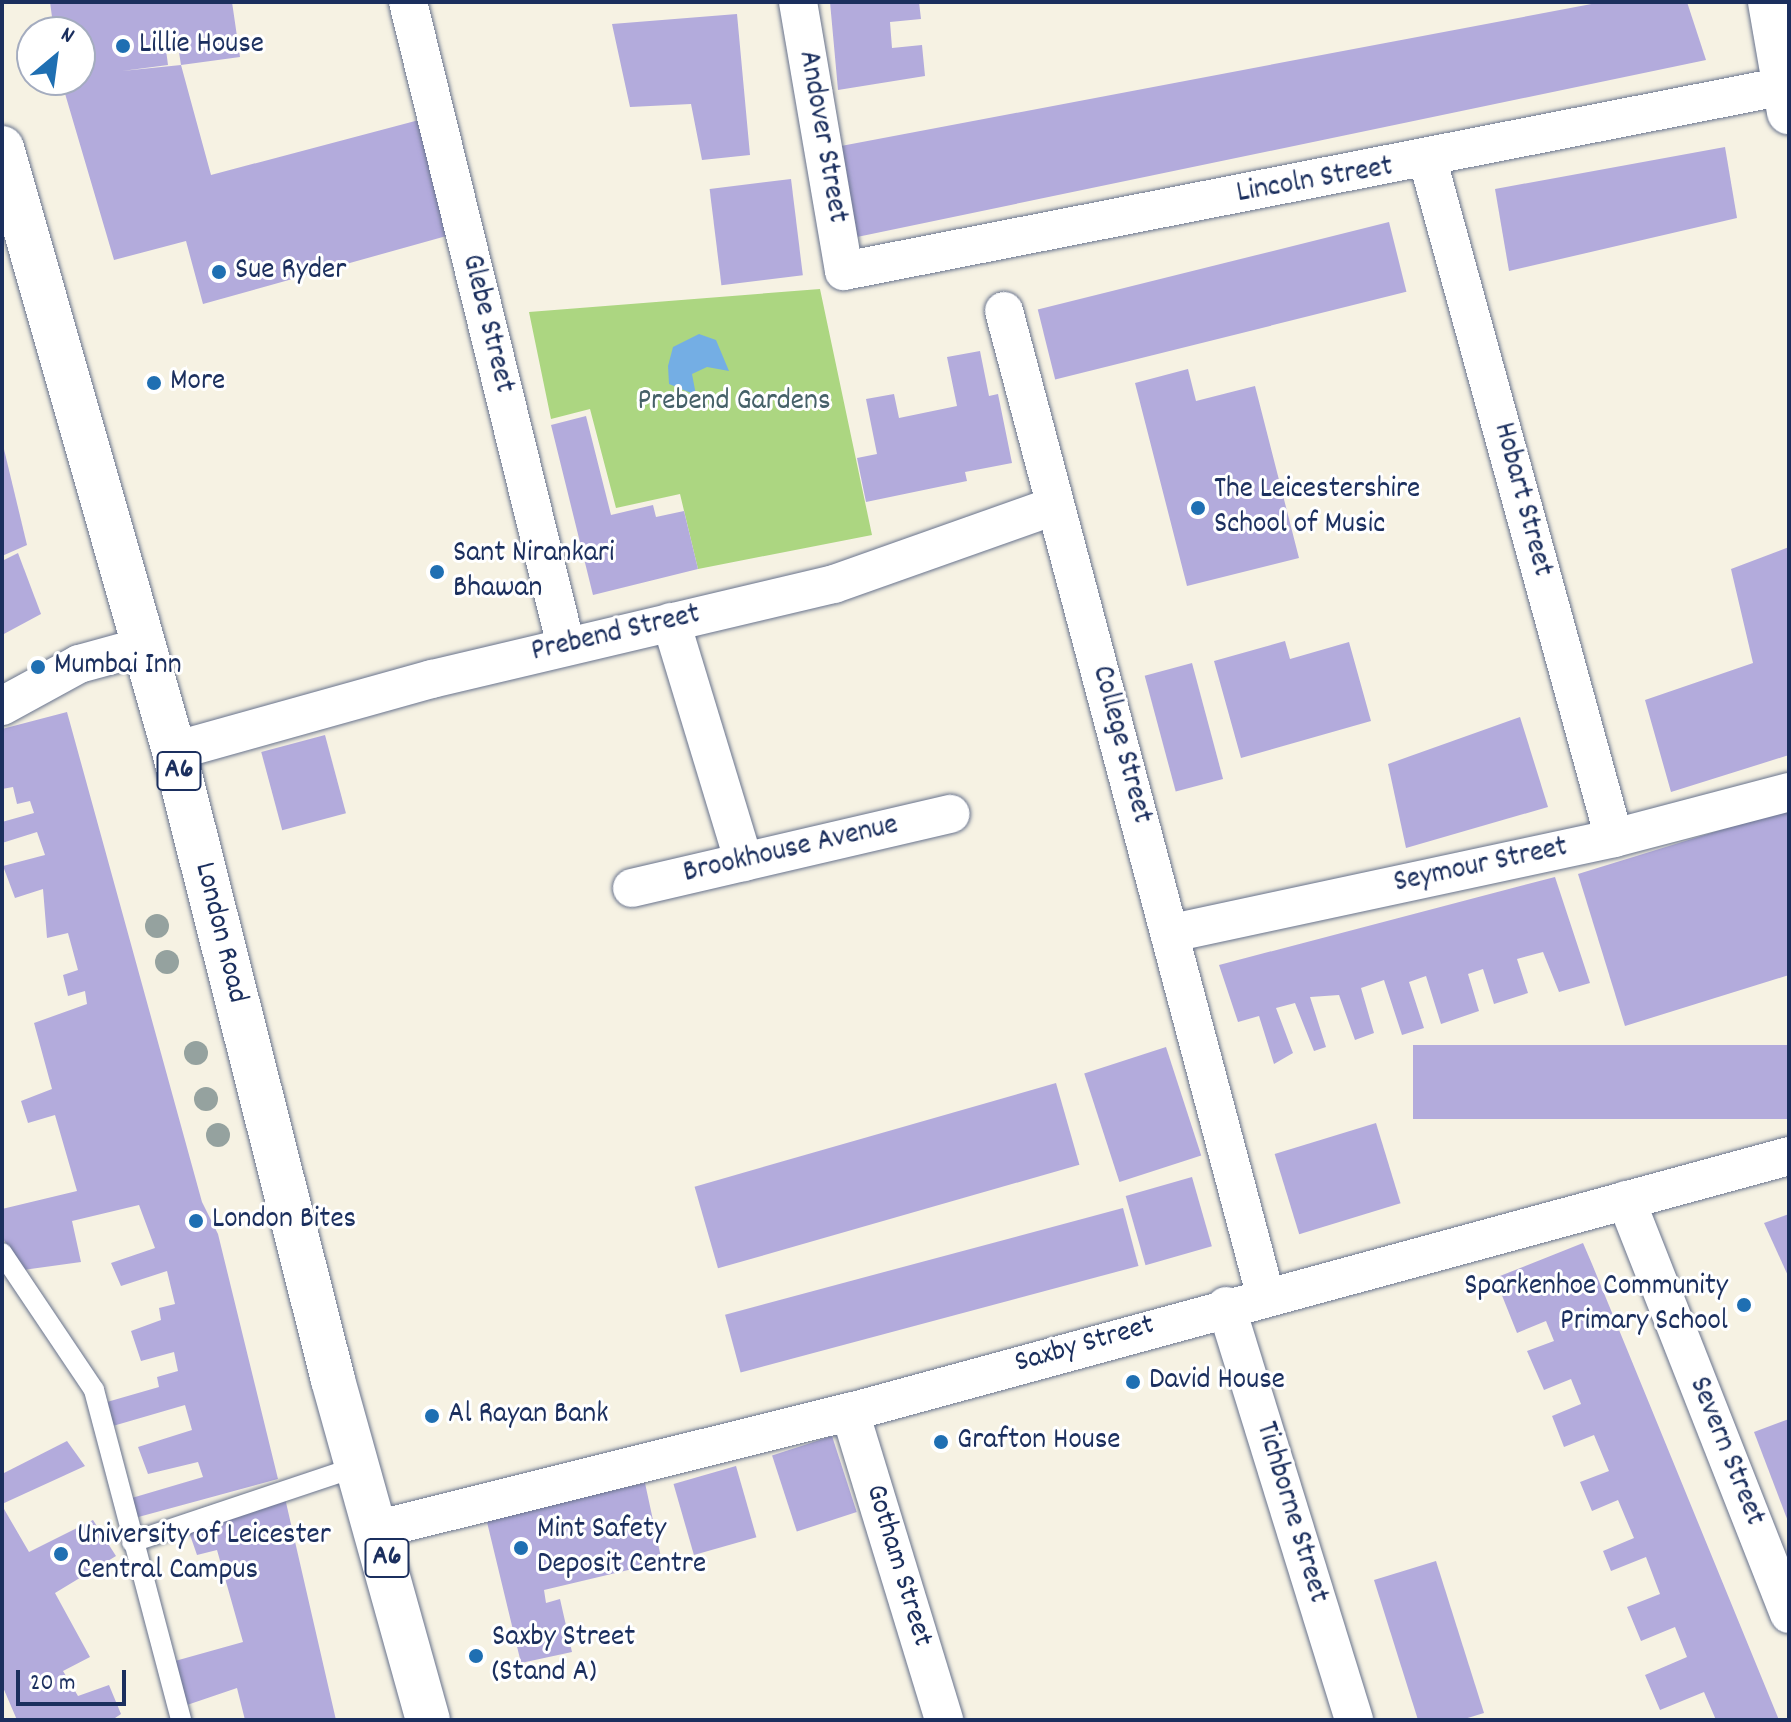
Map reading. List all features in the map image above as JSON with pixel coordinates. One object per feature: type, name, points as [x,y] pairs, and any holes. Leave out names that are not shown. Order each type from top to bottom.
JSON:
[{"type":"main road","points":[[1770,2],[1786,99]]},
{"type":"main road","name":"London Road","points":[[2,148],[141,647],[174,751],[428,1720]]},
{"type":"street","name":"Glebe Street","points":[[408,2],[566,646]]},
{"type":"street","name":"Andover Street","points":[[798,2],[844,271]]},
{"type":"street","name":"Lincoln Street","points":[[844,271],[1428,161],[1786,99]]},
{"type":"street","name":"Hobart Street","points":[[1428,161],[1614,838]]},
{"type":"street","name":"College Street","points":[[1004,311],[1054,506],[1172,933],[1265,1294]]},
{"type":"street","name":"Prebend Street","points":[[174,751],[566,646],[834,584],[1054,506]]},
{"type":"street","points":[[671,622],[744,862]]},
{"type":"street","points":[[2,706],[79,664],[141,647]]},
{"type":"street","name":"Seymour Street","points":[[1172,933],[1614,838],[1789,792]]},
{"type":"street","name":"Brookhouse Avenue","points":[[632,888],[951,814]]},
{"type":"street","name":"Saxby Street","points":[[379,1529],[850,1412],[1265,1294],[1789,1156]]},
{"type":"street","name":"Severn Street","points":[[1626,1200],[1789,1614]]},
{"type":"street","name":"Tichborne Street","points":[[1226,1306],[1354,1720]]},
{"type":"street","name":"Gotham Street","points":[[850,1412],[944,1720]]},
{"type":"lane","points":[[2,1253],[94,1390],[181,1720]]},
{"type":"lane","points":[[132,1542],[359,1466]]},
{"type":"green space","name":"Prebend Gardens","points":[[820,289],[872,535],[698,569],[680,494],[616,508],[590,409],[551,419],[529,312]]},
{"type":"water","points":[[699,334],[716,340],[729,371],[707,367],[692,374],[696,395],[669,384],[668,366],[673,347]]},
{"type":"building","points":[[50,2],[232,2],[240,57],[181,65],[211,175],[419,120],[450,235],[203,304],[186,241],[114,260],[66,96],[96,96],[96,16],[52,16]],"holes":[[[176,33],[181,65],[122,71],[168,65],[164,35]]]},
{"type":"building","points":[[830,2],[919,2],[921,19],[890,22],[892,48],[922,45],[925,76],[838,90]]},
{"type":"building","points":[[1602,2],[1687,2],[1706,60],[857,237],[841,146]]},
{"type":"building","points":[[737,14],[750,155],[702,160],[691,104],[630,107],[612,24]]},
{"type":"building","points":[[1725,147],[1737,218],[1509,271],[1495,189]]},
{"type":"building","points":[[791,179],[803,275],[721,285],[710,189]]},
{"type":"building","points":[[1389,222],[1406,292],[1055,379],[1038,310]]},
{"type":"building","points":[[980,351],[989,396],[998,394],[1012,463],[965,472],[967,481],[866,502],[857,458],[877,454],[866,399],[894,394],[899,418],[957,406],[947,357]]},
{"type":"building","points":[[1188,369],[1196,401],[1255,386],[1299,558],[1187,586],[1135,383]]},
{"type":"building","points":[[586,416],[611,515],[653,505],[656,517],[684,511],[698,569],[593,595],[551,425]]},
{"type":"building","points":[[2,441],[27,545],[2,556]]},
{"type":"building","points":[[1789,547],[1789,755],[1671,792],[1645,700],[1753,663],[1731,569]]},
{"type":"building","points":[[18,553],[41,614],[2,635],[2,561]]},
{"type":"building","points":[[1285,641],[1290,659],[1349,642],[1371,721],[1241,758],[1214,661]]},
{"type":"building","points":[[1192,663],[1223,779],[1176,792],[1145,676]]},
{"type":"building","points":[[67,712],[202,1202],[218,1234],[278,1479],[131,1519],[125,1500],[203,1477],[198,1462],[148,1474],[138,1447],[192,1430],[185,1405],[106,1428],[100,1404],[159,1387],[157,1377],[178,1371],[174,1352],[141,1361],[131,1331],[161,1320],[159,1308],[175,1304],[167,1271],[121,1286],[111,1263],[155,1248],[139,1205],[72,1221],[81,1262],[23,1270],[2,1237],[2,1209],[77,1191],[55,1115],[28,1123],[21,1101],[52,1089],[34,1023],[87,1004],[85,991],[68,996],[63,975],[78,970],[68,933],[47,938],[43,889],[15,898],[3,866],[45,855],[37,832],[2,843],[2,822],[34,813],[30,801],[17,804],[13,787],[2,789],[2,729]]},
{"type":"building","points":[[1520,717],[1548,807],[1406,848],[1388,764]]},
{"type":"building","points":[[325,735],[346,813],[282,830],[261,752]]},
{"type":"building","points":[[1789,809],[1789,975],[1625,1026],[1578,874]]},
{"type":"building","points":[[1555,877],[1590,983],[1559,992],[1543,952],[1517,959],[1528,993],[1494,1004],[1483,969],[1468,974],[1479,1011],[1441,1024],[1426,976],[1409,982],[1424,1028],[1402,1035],[1384,980],[1361,988],[1374,1033],[1355,1040],[1339,995],[1310,997],[1326,1047],[1314,1051],[1295,1003],[1276,1008],[1293,1053],[1274,1064],[1259,1016],[1238,1022],[1219,965]]},
{"type":"building","points":[[1413,1045],[1789,1045],[1789,1119],[1413,1119]]},
{"type":"building","points":[[1166,1047],[1201,1155],[1119,1182],[1084,1074]]},
{"type":"building","points":[[1056,1083],[1079,1165],[718,1268],[695,1187]]},
{"type":"building","points":[[1376,1123],[1401,1203],[1299,1234],[1275,1154]]},
{"type":"building","points":[[1192,1177],[1212,1246],[1146,1265],[1126,1196]]},
{"type":"building","points":[[1123,1208],[1139,1266],[741,1373],[725,1315]]},
{"type":"building","points":[[1789,1214],[1789,1278],[1764,1223]]},
{"type":"building","points":[[1583,1243],[1779,1720],[1716,1720],[1704,1692],[1660,1710],[1645,1675],[1687,1657],[1675,1627],[1641,1641],[1627,1607],[1660,1594],[1646,1557],[1611,1571],[1603,1551],[1634,1538],[1618,1500],[1592,1511],[1580,1482],[1609,1471],[1594,1435],[1564,1447],[1552,1416],[1581,1404],[1571,1379],[1544,1390],[1527,1351],[1554,1341],[1546,1321],[1517,1333],[1495,1278]]},
{"type":"building","points":[[1789,1419],[1789,1524],[1754,1432]]},
{"type":"building","points":[[832,1436],[857,1512],[797,1532],[772,1455]]},
{"type":"building","points":[[67,1441],[85,1466],[2,1504],[2,1474]]},
{"type":"building","points":[[736,1466],[756,1537],[694,1555],[674,1484]]},
{"type":"building","points":[[645,1483],[662,1562],[544,1590],[546,1603],[560,1599],[572,1652],[521,1663],[486,1518]]},
{"type":"building","points":[[285,1498],[336,1720],[245,1720],[237,1688],[187,1705],[175,1661],[243,1642],[217,1550],[197,1555],[189,1532]]},
{"type":"building","points":[[4,1509],[29,1552],[93,1520],[116,1556],[55,1593],[90,1657],[63,1671],[78,1696],[109,1685],[121,1714],[112,1720],[17,1720],[2,1685]]},
{"type":"building","points":[[1436,1561],[1484,1713],[1461,1720],[1418,1720],[1374,1580]]},
{"type":"place","name":"Lillie House","points":[[123,46]]},
{"type":"place","name":"Sue Ryder","points":[[219,272]]},
{"type":"place","name":"More","points":[[154,383]]},
{"type":"place","name":"The Leicestershire School of Music","points":[[1198,508]]},
{"type":"place","name":"Sant Nirankari Bhawan","points":[[437,572]]},
{"type":"place","name":"Mumbai Inn","points":[[38,667]]},
{"type":"place","name":"London Bites","points":[[196,1221]]},
{"type":"place","name":"Sparkenhoe Community Primary School","points":[[1744,1305]]},
{"type":"place","name":"David House","points":[[1133,1382]]},
{"type":"place","name":"Al Rayan Bank","points":[[432,1416]]},
{"type":"place","name":"Grafton House","points":[[941,1442]]},
{"type":"place","name":"Mint Safety Deposit Centre","points":[[521,1548]]},
{"type":"place","name":"University of Leicester Central Campus","points":[[61,1554]]},
{"type":"place","name":"Saxby Street (Stand A)","points":[[476,1656]]}]
